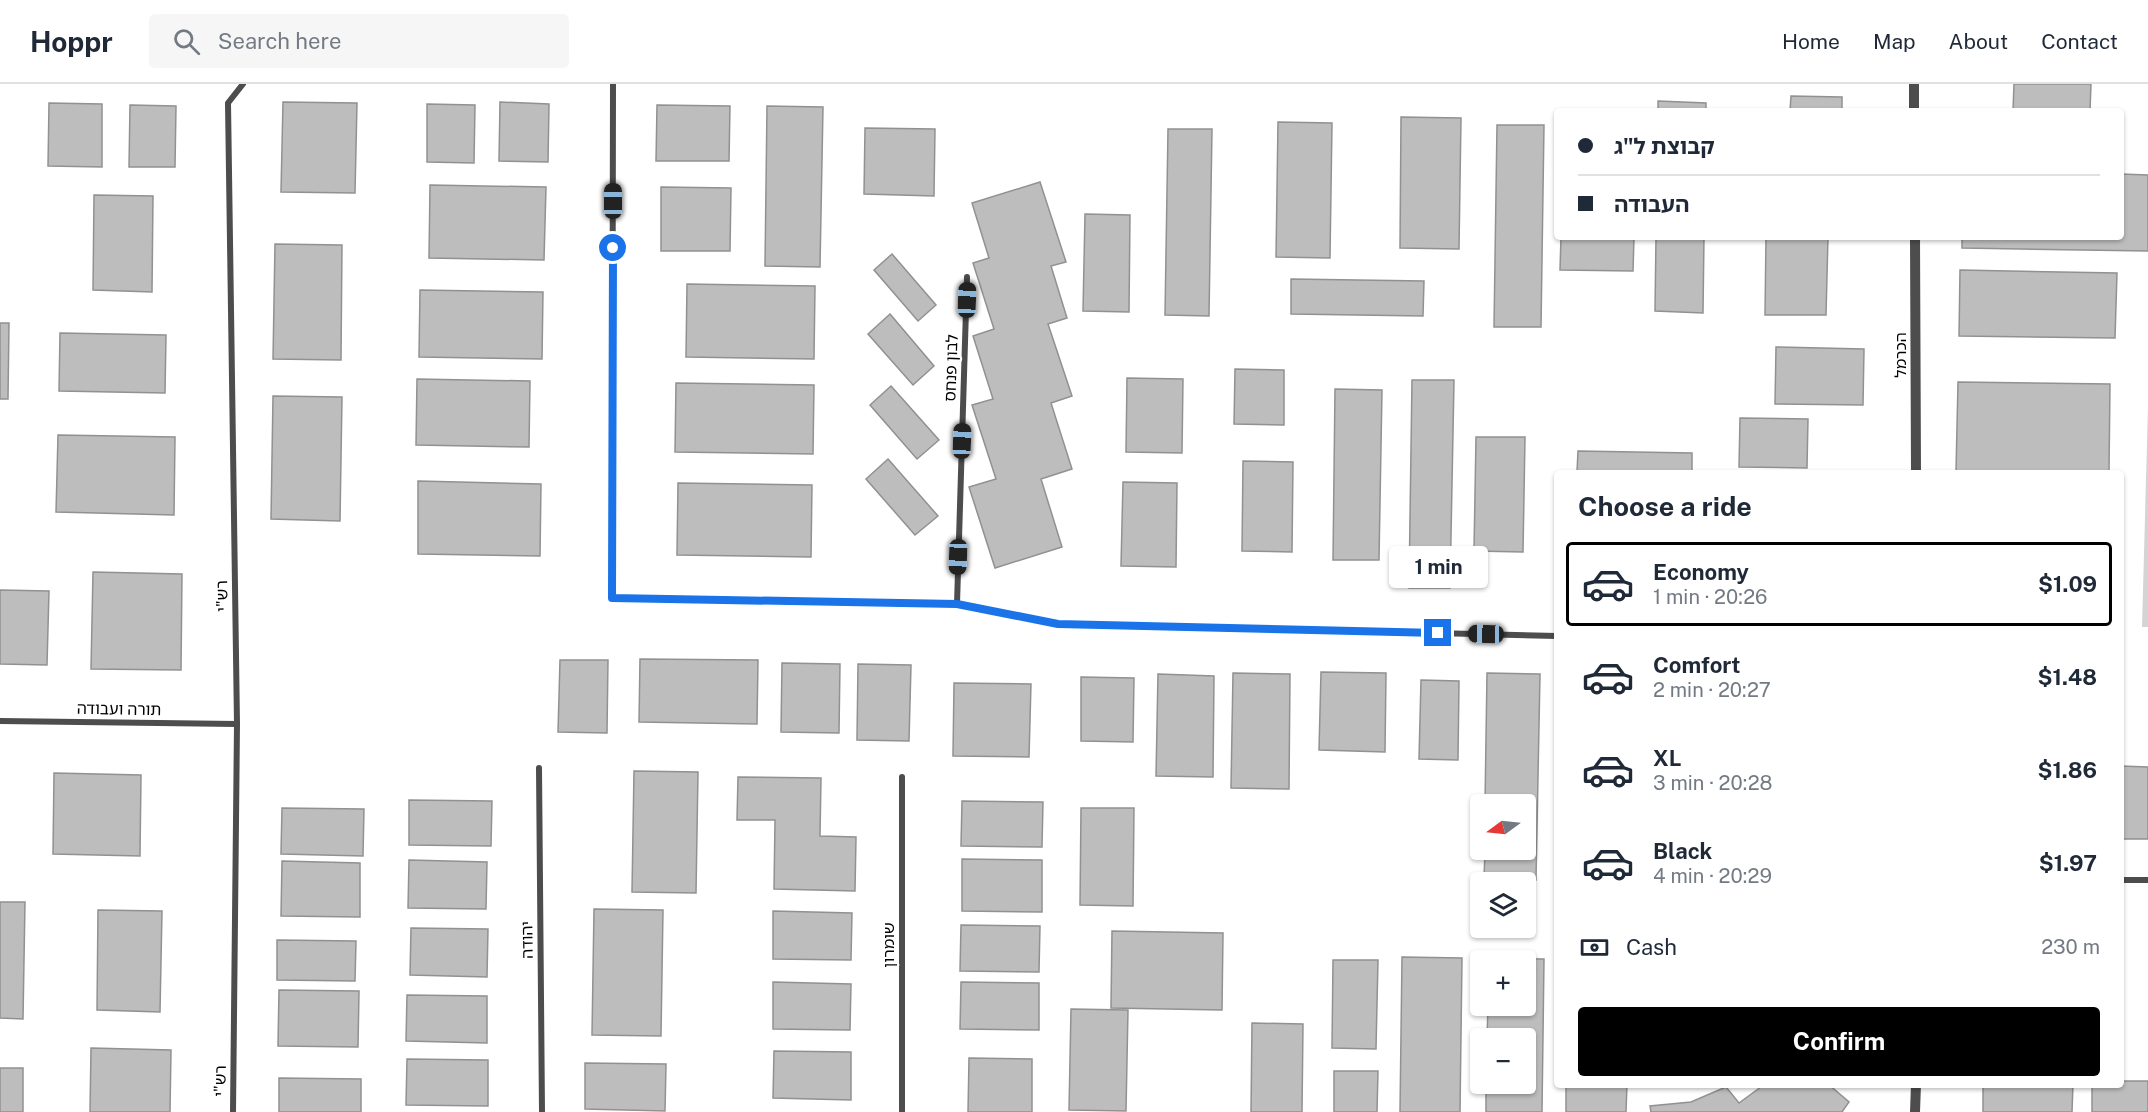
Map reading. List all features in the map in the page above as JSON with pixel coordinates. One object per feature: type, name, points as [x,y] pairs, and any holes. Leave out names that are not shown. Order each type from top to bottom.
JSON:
[{"type":"street","name":"רש\"י","points":[[234,1112],[237,724],[228,103],[243,84]]},
{"type":"street","points":[[613,84],[612,598],[957,604],[1058,624],[1554,636]]},
{"type":"street","points":[[1914,84],[1914,108]]},
{"type":"street","name":"הכרמל","points":[[1915,240],[1916,470]]},
{"type":"street","name":"לבון פנחס","points":[[957,604],[968,277]]},
{"type":"street","name":"תורה ועבודה","points":[[0,721],[237,724]]},
{"type":"street","name":"יהודה","points":[[538,768],[542,1112]]},
{"type":"street","name":"שומרון","points":[[902,777],[902,1112]]},
{"type":"street","points":[[2124,880],[2148,880]]},
{"type":"street","points":[[1916,1088],[1916,1112]]},
{"type":"shaded area","points":[[2148,406],[2148,627],[2142,627]]},
{"type":"building","points":[[2014,84],[2091,84],[2090,108],[2013,108]]},
{"type":"building","points":[[1791,96],[1842,97],[1842,108],[1790,108]]},
{"type":"building","points":[[1658,101],[1706,103],[1706,108],[1658,108]]},
{"type":"building","points":[[283,102],[357,103],[355,193],[281,192]]},
{"type":"building","points":[[500,102],[549,104],[548,162],[499,161]]},
{"type":"building","points":[[49,103],[102,104],[102,167],[48,166]]},
{"type":"building","points":[[427,104],[475,105],[474,163],[427,162]]},
{"type":"building","points":[[130,105],[176,106],[175,167],[129,167]]},
{"type":"building","points":[[657,105],[730,106],[729,161],[656,161]]},
{"type":"building","points":[[767,106],[823,107],[820,267],[765,266]]},
{"type":"building","points":[[1401,117],[1461,118],[1459,249],[1400,248]]},
{"type":"building","points":[[1278,122],[1332,123],[1330,258],[1276,257]]},
{"type":"building","points":[[1497,125],[1544,125],[1541,327],[1494,327]]},
{"type":"building","points":[[865,128],[935,129],[934,196],[864,194]]},
{"type":"building","points":[[1168,129],[1212,129],[1209,316],[1165,315]]},
{"type":"building","points":[[2124,174],[2148,175],[2148,251],[1962,248],[1962,240],[2124,240]]},
{"type":"building","points":[[1040,182],[1066,262],[1051,266],[1067,318],[1048,324],[1072,396],[1051,403],[1072,469],[1041,479],[1062,547],[995,568],[969,487],[996,479],[972,405],[993,399],[973,336],[994,329],[973,263],[989,258],[972,203]]},
{"type":"building","points":[[430,185],[546,187],[544,260],[429,258]]},
{"type":"building","points":[[661,187],[731,188],[730,251],[661,251]]},
{"type":"building","points":[[94,195],[153,196],[152,292],[93,290]]},
{"type":"building","points":[[1085,214],[1130,215],[1129,312],[1083,311]]},
{"type":"building","points":[[1561,240],[1634,240],[1633,271],[1560,270]]},
{"type":"building","points":[[1656,240],[1704,240],[1703,313],[1655,311]]},
{"type":"building","points":[[1766,240],[1828,240],[1826,315],[1765,315]]},
{"type":"building","points":[[275,244],[342,245],[341,360],[273,359]]},
{"type":"building","points":[[892,254],[936,305],[918,321],[874,270]]},
{"type":"building","points":[[1960,270],[2117,273],[2115,338],[1959,336]]},
{"type":"building","points":[[1291,279],[1424,281],[1423,316],[1291,314]]},
{"type":"building","points":[[687,284],[815,286],[814,359],[686,357]]},
{"type":"building","points":[[420,290],[543,292],[542,359],[419,357]]},
{"type":"building","points":[[890,314],[934,366],[913,385],[868,334]]},
{"type":"building","points":[[0,323],[9,323],[8,399],[0,399]]},
{"type":"building","points":[[60,333],[166,335],[165,393],[59,391]]},
{"type":"building","points":[[1776,347],[1864,349],[1863,405],[1775,404]]},
{"type":"building","points":[[1235,369],[1284,370],[1284,425],[1234,424]]},
{"type":"building","points":[[1127,378],[1183,379],[1182,453],[1126,452]]},
{"type":"building","points":[[417,379],[530,381],[529,447],[416,445]]},
{"type":"building","points":[[1412,380],[1454,380],[1450,588],[1409,588]]},
{"type":"building","points":[[1958,382],[2110,384],[2109,470],[1956,470]]},
{"type":"building","points":[[676,383],[814,385],[813,454],[675,452]]},
{"type":"building","points":[[891,386],[939,440],[917,459],[870,405]]},
{"type":"building","points":[[1335,389],[1382,390],[1379,560],[1333,560]]},
{"type":"building","points":[[273,396],[342,397],[340,521],[271,519]]},
{"type":"building","points":[[1740,418],[1808,419],[1807,468],[1739,467]]},
{"type":"building","points":[[58,435],[175,437],[174,515],[56,512]]},
{"type":"building","points":[[1476,437],[1525,437],[1523,552],[1474,551]]},
{"type":"building","points":[[1578,451],[1692,453],[1692,470],[1577,470]]},
{"type":"building","points":[[888,459],[938,516],[915,535],[866,479]]},
{"type":"building","points":[[1243,461],[1293,462],[1292,552],[1242,551]]},
{"type":"building","points":[[418,481],[541,484],[540,556],[418,554]]},
{"type":"building","points":[[1123,482],[1177,483],[1176,567],[1121,566]]},
{"type":"building","points":[[678,483],[812,485],[811,557],[677,555]]},
{"type":"building","points":[[93,572],[182,574],[181,670],[91,669]]},
{"type":"building","points":[[0,590],[49,591],[47,665],[0,664]]},
{"type":"building","points":[[640,659],[758,660],[757,724],[639,722]]},
{"type":"building","points":[[560,660],[608,660],[607,733],[558,732]]},
{"type":"building","points":[[782,663],[840,664],[839,733],[781,732]]},
{"type":"building","points":[[858,664],[911,665],[909,741],[857,740]]},
{"type":"building","points":[[1321,672],[1386,673],[1385,752],[1319,750]]},
{"type":"building","points":[[1233,673],[1290,674],[1289,789],[1231,788]]},
{"type":"building","points":[[1487,673],[1540,674],[1536,880],[1536,872],[1484,872],[1485,860],[1536,860],[1536,794],[1485,794]]},
{"type":"building","points":[[1158,674],[1214,676],[1213,777],[1156,776]]},
{"type":"building","points":[[1081,677],[1134,678],[1133,742],[1081,741]]},
{"type":"building","points":[[1421,680],[1459,681],[1458,760],[1419,759]]},
{"type":"building","points":[[954,683],[1031,684],[1029,757],[953,756]]},
{"type":"building","points":[[2124,766],[2148,767],[2148,839],[2124,839]]},
{"type":"building","points":[[634,771],[698,772],[696,893],[632,892]]},
{"type":"building","points":[[54,773],[141,775],[140,856],[53,854]]},
{"type":"building","points":[[738,777],[821,778],[820,836],[856,837],[855,891],[774,889],[775,820],[737,820]]},
{"type":"building","points":[[409,800],[492,801],[491,846],[409,845]]},
{"type":"building","points":[[962,801],[1043,802],[1042,847],[961,846]]},
{"type":"building","points":[[282,808],[364,809],[363,856],[281,854]]},
{"type":"building","points":[[1081,808],[1134,808],[1133,906],[1080,905]]},
{"type":"building","points":[[962,859],[1042,860],[1042,912],[962,911]]},
{"type":"building","points":[[409,860],[487,862],[486,909],[408,908]]},
{"type":"building","points":[[282,861],[360,863],[360,917],[281,916]]},
{"type":"building","points":[[0,902],[25,902],[23,1019],[0,1018]]},
{"type":"building","points":[[594,909],[663,910],[661,1036],[592,1035]]},
{"type":"building","points":[[98,910],[162,911],[160,1012],[97,1010]]},
{"type":"building","points":[[773,911],[852,913],[851,960],[773,959]]},
{"type":"building","points":[[961,925],[1040,926],[1039,972],[960,971]]},
{"type":"building","points":[[411,928],[488,929],[487,977],[410,975]]},
{"type":"building","points":[[1112,931],[1223,933],[1222,1010],[1111,1008]]},
{"type":"building","points":[[277,940],[356,941],[355,981],[277,980]]},
{"type":"building","points":[[1402,957],[1462,958],[1460,1112],[1400,1112]]},
{"type":"building","points":[[1536,959],[1544,959],[1542,1112],[1486,1112],[1486,1094],[1536,1094],[1536,1028],[1487,1028],[1488,1016],[1536,1016]]},
{"type":"building","points":[[1333,960],[1378,960],[1376,1049],[1332,1048]]},
{"type":"building","points":[[773,982],[851,984],[850,1030],[773,1029]]},
{"type":"building","points":[[961,982],[1039,983],[1039,1030],[960,1029]]},
{"type":"building","points":[[279,990],[359,991],[358,1047],[278,1046]]},
{"type":"building","points":[[407,995],[487,996],[487,1043],[406,1041]]},
{"type":"building","points":[[1071,1009],[1128,1010],[1126,1111],[1069,1110]]},
{"type":"building","points":[[1252,1023],[1303,1024],[1302,1112],[1251,1112]]},
{"type":"building","points":[[91,1048],[171,1050],[170,1112],[90,1112]]},
{"type":"building","points":[[774,1051],[851,1052],[851,1100],[773,1098]]},
{"type":"building","points":[[969,1058],[1032,1059],[1032,1112],[968,1112]]},
{"type":"building","points":[[407,1059],[488,1060],[488,1106],[406,1105]]},
{"type":"building","points":[[585,1063],[666,1064],[665,1111],[585,1109]]},
{"type":"building","points":[[0,1068],[23,1068],[23,1112],[0,1112]]},
{"type":"building","points":[[1334,1071],[1378,1071],[1377,1112],[1334,1112]]},
{"type":"building","points":[[279,1078],[361,1079],[361,1112],[279,1112]]},
{"type":"building","points":[[2124,1081],[2148,1081],[2148,1112],[2092,1112],[2092,1088],[2124,1088]]},
{"type":"building","points":[[1566,1088],[1627,1088],[1626,1112],[1566,1112]]},
{"type":"building","points":[[1724,1088],[1727,1088],[1739,1103],[1760,1088],[1833,1088],[1849,1102],[1842,1112],[1651,1112],[1650,1106],[1691,1102]]},
{"type":"building","points":[[1983,1088],[2073,1088],[2072,1112],[1983,1112]]},
{"type":"route","points":[[613,248],[612,598],[957,604],[1058,624],[1438,633]]}]
